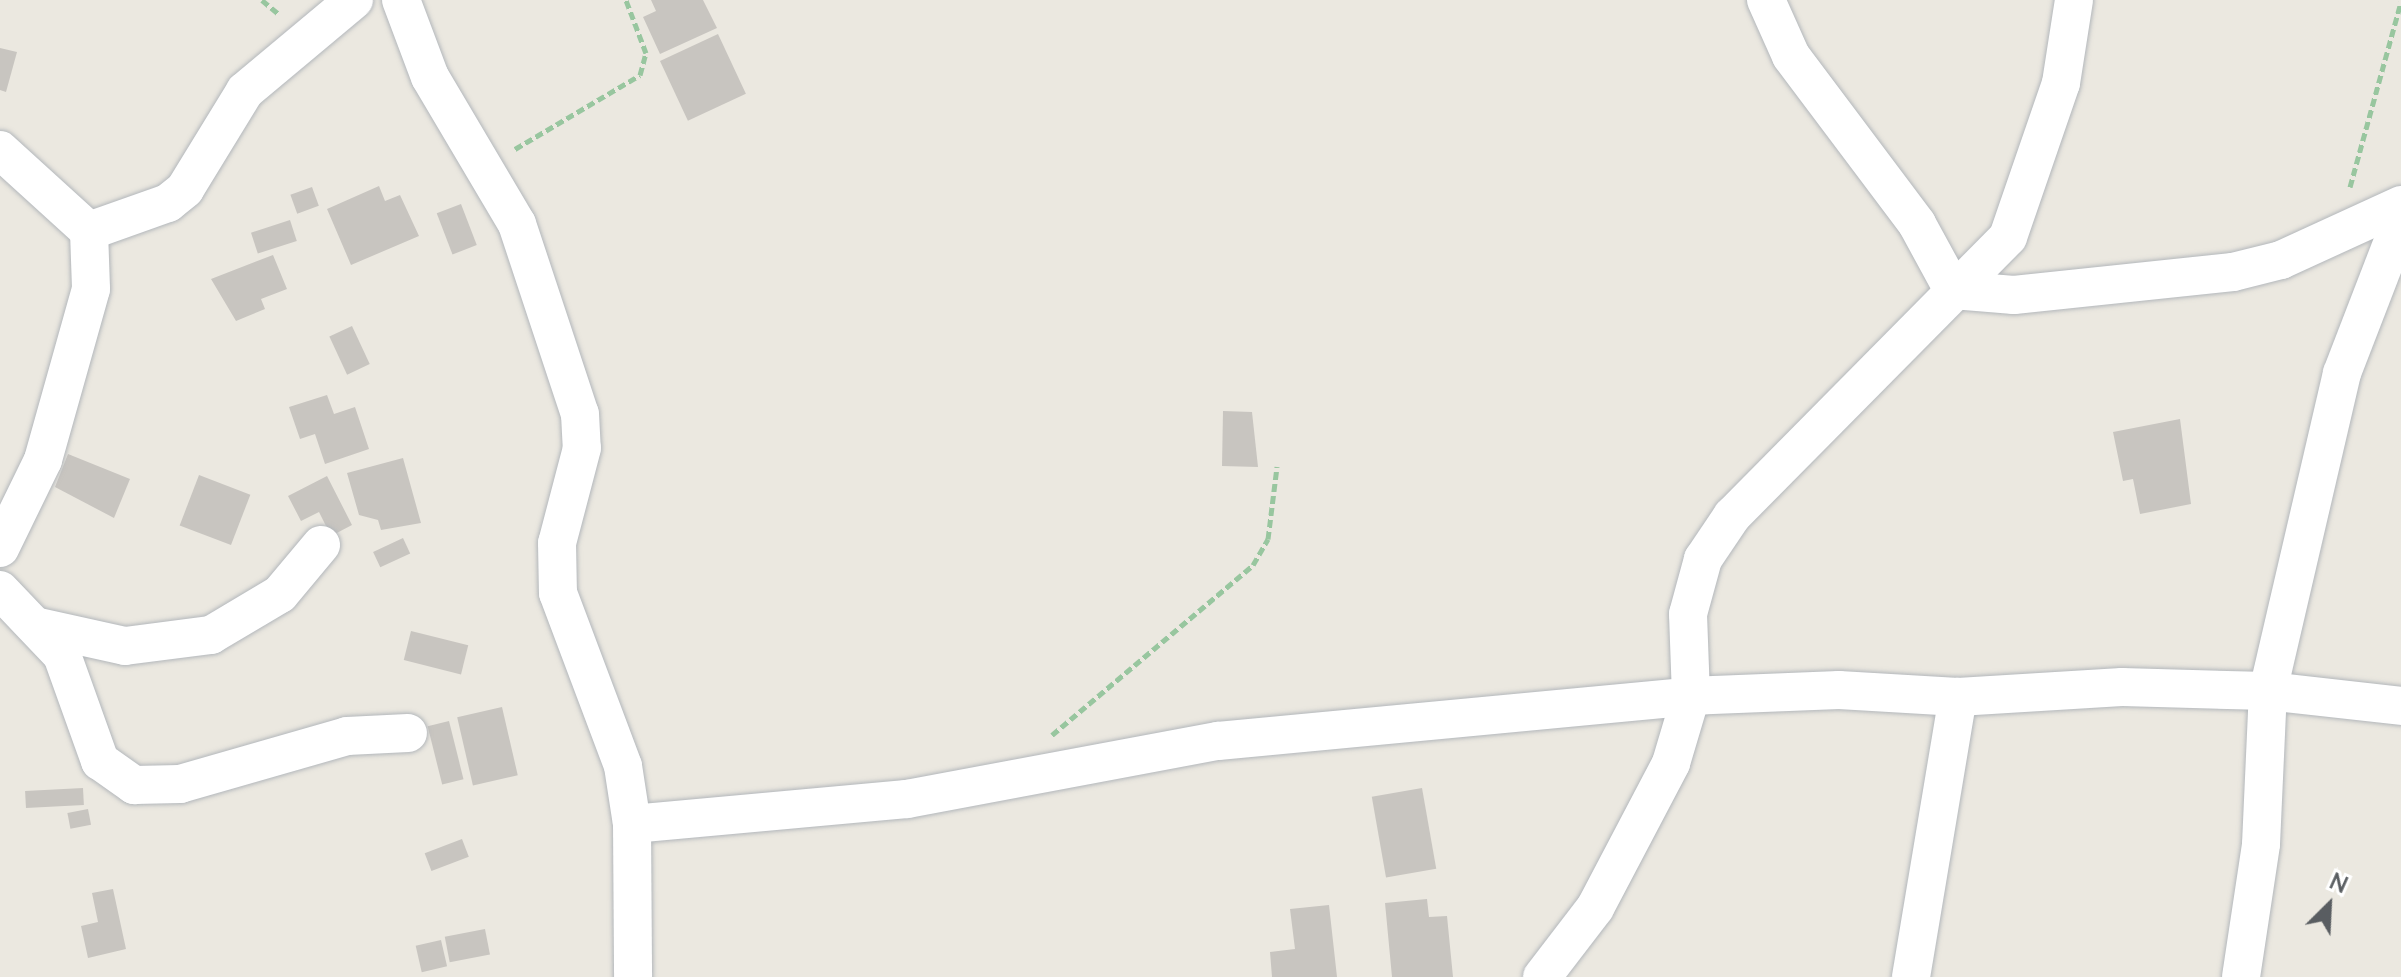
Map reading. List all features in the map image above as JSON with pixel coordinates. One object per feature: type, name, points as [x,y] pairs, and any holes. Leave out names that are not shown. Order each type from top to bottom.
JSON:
[{"type":"street","points":[[89,231],[168,203],[185,189],[245,91],[354,0]]},
{"type":"street","points":[[401,0],[430,77],[517,224],[580,414],[582,448],[557,543],[558,593],[623,766],[632,824],[633,977]]},
{"type":"street","points":[[1766,0],[1791,56],[1917,224],[1953,290]]},
{"type":"street","points":[[1542,977],[1629,850],[1671,763],[1691,696],[1688,614],[1703,559],[1732,516],[2008,237],[2020,210],[2061,83],[2074,0]]},
{"type":"street","points":[[0,150],[89,231],[91,289],[43,460],[0,548]]},
{"type":"street","points":[[1953,290],[2014,295],[2233,272],[2337,234],[2401,205]]},
{"type":"street","points":[[2241,977],[2261,844],[2268,691],[2342,373],[2401,220]]},
{"type":"street","points":[[39,627],[125,646],[211,635],[280,594],[321,545]]},
{"type":"street","points":[[0,590],[39,627],[62,655],[100,761],[134,785],[180,784],[368,732],[408,733]]},
{"type":"street","points":[[632,824],[1026,781],[1218,741],[1691,696],[1839,690],[1958,697],[2122,687],[2268,691],[2401,706]]},
{"type":"street","points":[[1911,977],[1958,697]]},
{"type":"path","points":[[479,162],[533,143],[632,83],[646,53],[626,0]]},
{"type":"path","points":[[2337,234],[2401,2]]},
{"type":"path","points":[[1026,781],[1057,727],[1253,565],[1268,539],[1277,467]]},
{"type":"building","points":[[651,0],[703,0],[717,28],[660,54],[643,17],[656,11]]},
{"type":"building","points":[[718,34],[746,94],[688,121],[660,61]]},
{"type":"building","points":[[0,48],[17,52],[6,92],[0,90]]},
{"type":"building","points":[[379,186],[385,201],[400,195],[419,236],[351,265],[327,209]]},
{"type":"building","points":[[312,187],[319,206],[297,214],[290,195]]},
{"type":"building","points":[[461,204],[477,245],[452,254],[437,213]]},
{"type":"building","points":[[290,220],[297,241],[258,254],[251,233]]},
{"type":"building","points":[[273,255],[287,289],[261,299],[265,309],[236,321],[211,279]]},
{"type":"building","points":[[352,326],[370,364],[347,375],[329,337]]},
{"type":"building","points":[[327,395],[334,414],[355,407],[369,449],[325,464],[315,434],[300,439],[289,407]]},
{"type":"building","points":[[1223,411],[1252,412],[1258,467],[1222,466]]},
{"type":"building","points":[[2180,419],[2191,504],[2140,514],[2133,479],[2123,481],[2113,432]]},
{"type":"building","points":[[68,454],[130,479],[114,518],[55,487]]},
{"type":"building","points":[[403,458],[421,523],[381,530],[378,520],[359,515],[347,473]]},
{"type":"building","points":[[199,475],[250,495],[231,545],[180,525]]},
{"type":"building","points":[[327,476],[352,525],[331,536],[319,512],[301,521],[288,496]]},
{"type":"building","points":[[403,538],[410,553],[380,567],[373,552]]},
{"type":"building","points":[[411,631],[468,645],[461,674],[404,660]]},
{"type":"building","points":[[502,707],[518,775],[473,786],[457,717]]},
{"type":"building","points":[[449,721],[464,779],[442,785],[428,726]]},
{"type":"building","points":[[83,788],[84,805],[26,808],[25,791]]},
{"type":"building","points":[[1422,788],[1436,869],[1386,878],[1372,797]]},
{"type":"building","points":[[88,809],[91,825],[70,829],[67,813]]},
{"type":"building","points":[[462,839],[469,857],[431,871],[425,853]]},
{"type":"building","points":[[113,889],[126,949],[88,958],[81,926],[98,922],[92,893]]},
{"type":"building","points":[[1427,899],[1429,917],[1447,916],[1453,977],[1392,977],[1385,903]]},
{"type":"building","points":[[1329,905],[1337,977],[1272,977],[1270,952],[1295,949],[1290,909]]},
{"type":"building","points":[[485,929],[490,955],[450,962],[445,937]]},
{"type":"building","points":[[441,940],[447,966],[422,972],[416,946]]}]
